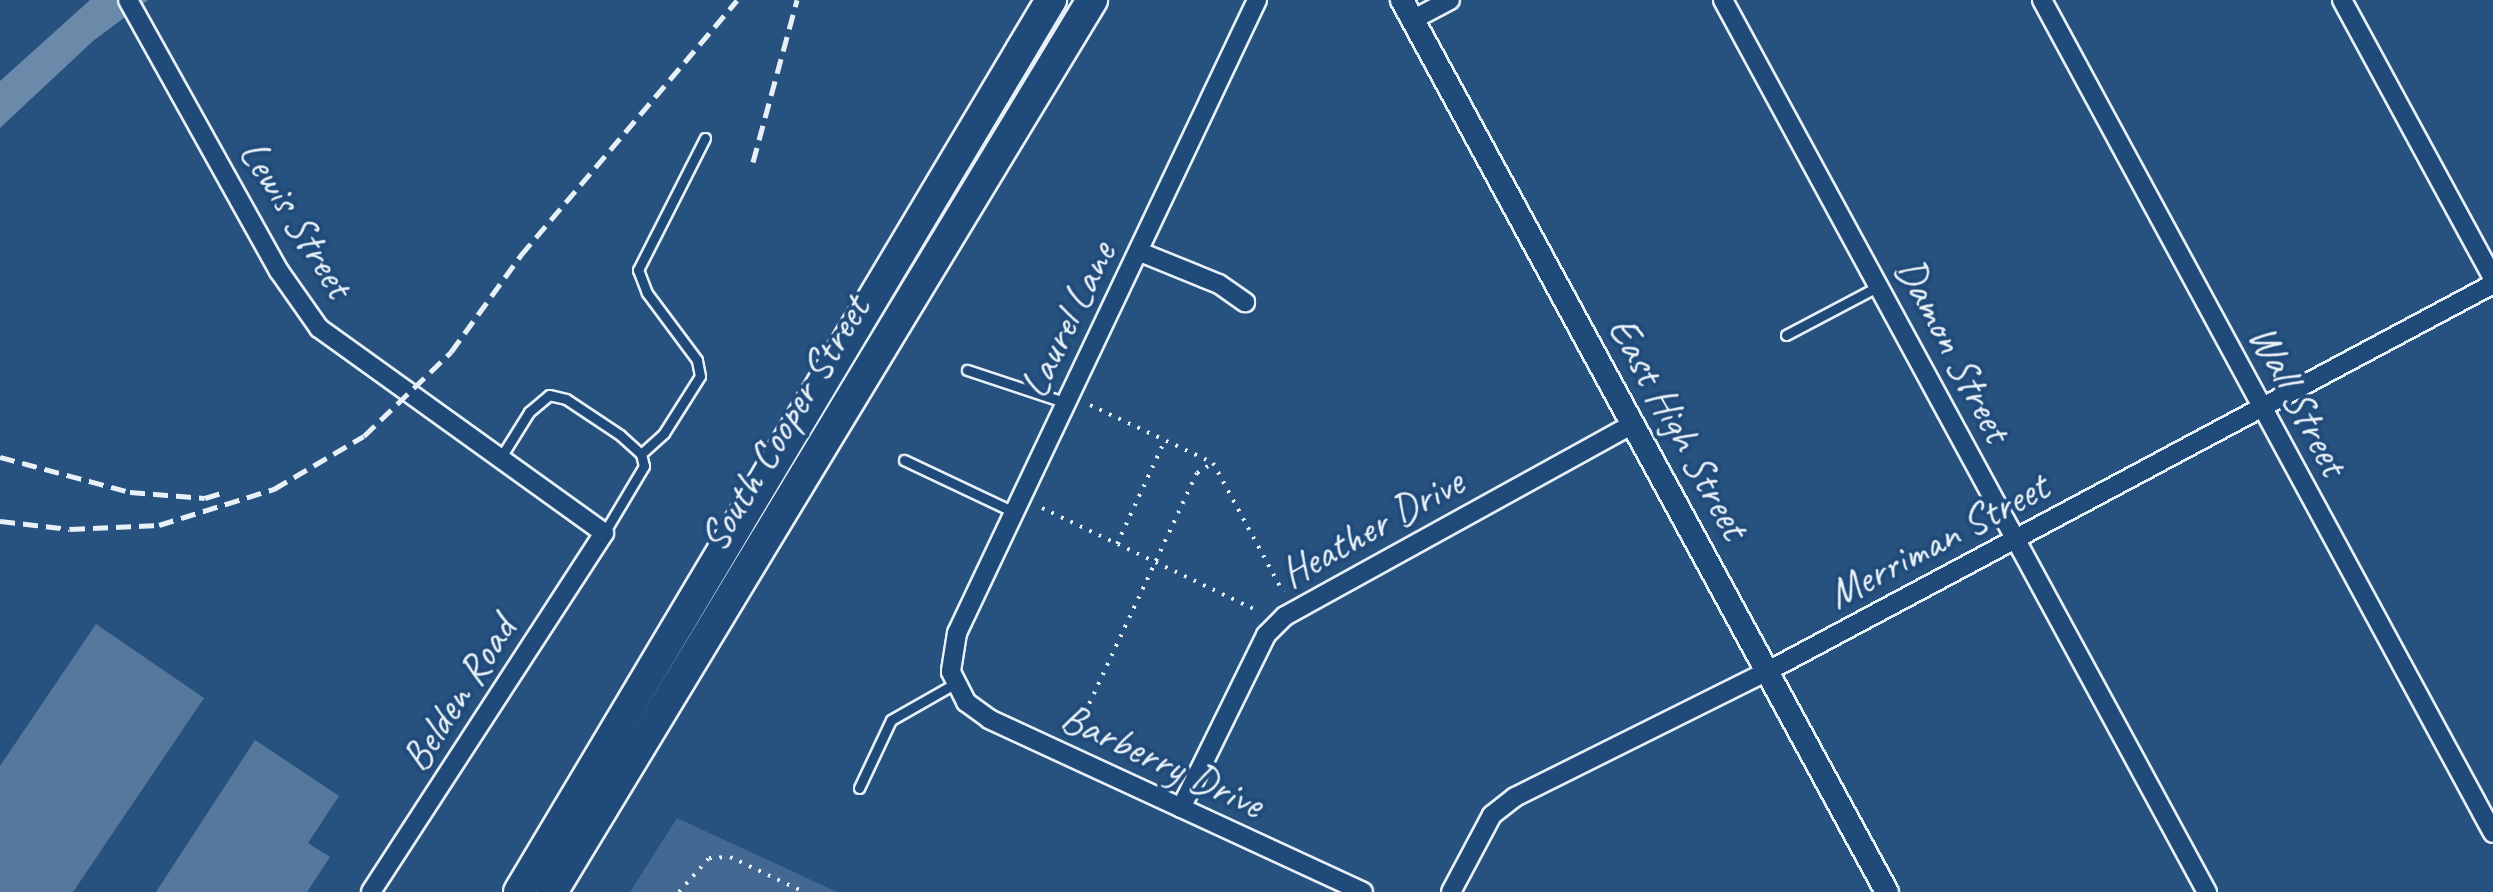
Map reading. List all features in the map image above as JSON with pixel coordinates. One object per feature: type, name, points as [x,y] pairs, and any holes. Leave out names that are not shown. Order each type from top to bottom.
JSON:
[{"type":"main road","name":"South Cooper Street","points":[[519,892],[1051,0]]},
{"type":"main road","name":"South Cooper Street","points":[[552,892],[1092,0]]},
{"type":"street","name":"Lewis Street","points":[[128,0],[298,303],[319,328],[604,534]]},
{"type":"street","name":"Laurel Lane","points":[[954,678],[957,633],[1257,0]]},
{"type":"street","points":[[1407,10],[1450,0]]},
{"type":"street","name":"Damon Street","points":[[1723,0],[2207,892]]},
{"type":"street","name":"Wall Street","points":[[2042,0],[2493,832]]},
{"type":"street","points":[[2342,0],[2493,281]]},
{"type":"street","name":"East High Street","points":[[1407,10],[1887,892]]},
{"type":"street","points":[[1140,252],[1219,284],[1245,302]]},
{"type":"street","name":"Merriman Street","points":[[1452,892],[1492,815],[1514,797],[1768,671],[2493,281]]},
{"type":"street","name":"Heather Drive","points":[[1181,808],[1266,636],[1285,616],[1633,424]]},
{"type":"street","name":"Belden Road","points":[[371,892],[604,534]]},
{"type":"street","name":"Barberry Drive","points":[[954,678],[966,702],[989,719],[1363,892]]},
{"type":"lane","points":[[604,534],[640,474],[641,454],[664,434],[700,376],[697,360],[647,293],[638,270],[705,138]]},
{"type":"lane","points":[[1786,335],[1879,286]]},
{"type":"lane","points":[[967,370],[1067,403]]},
{"type":"lane","points":[[500,458],[529,412],[549,395],[566,399],[641,454]]},
{"type":"lane","points":[[904,460],[1016,513]]},
{"type":"lane","points":[[859,788],[891,720],[954,678]]},
{"type":"path","points":[[1090,405],[1213,462],[1282,592]]},
{"type":"path","points":[[1117,544],[1165,440]]},
{"type":"path","points":[[1076,732],[1197,474],[1213,462]]},
{"type":"path","points":[[1042,508],[1256,610]]},
{"type":"path","points":[[678,892],[693,870],[720,858],[804,892]]},
{"type":"shaded area","points":[[90,0],[148,0],[93,41],[0,128],[0,81]]},
{"type":"shaded area","points":[[677,818],[837,892],[630,892]]},
{"type":"building","points":[[96,624],[204,698],[73,892],[0,892],[0,766]]},
{"type":"building","points":[[255,740],[339,796],[308,843],[330,857],[307,892],[156,892]]},
{"type":"railway","points":[[0,521],[70,529],[159,525],[274,489],[364,436],[451,352],[521,255],[737,0]]},
{"type":"railway","points":[[753,162],[797,0]]},
{"type":"railway","points":[[0,457],[130,492],[205,498],[225,492]]}]
